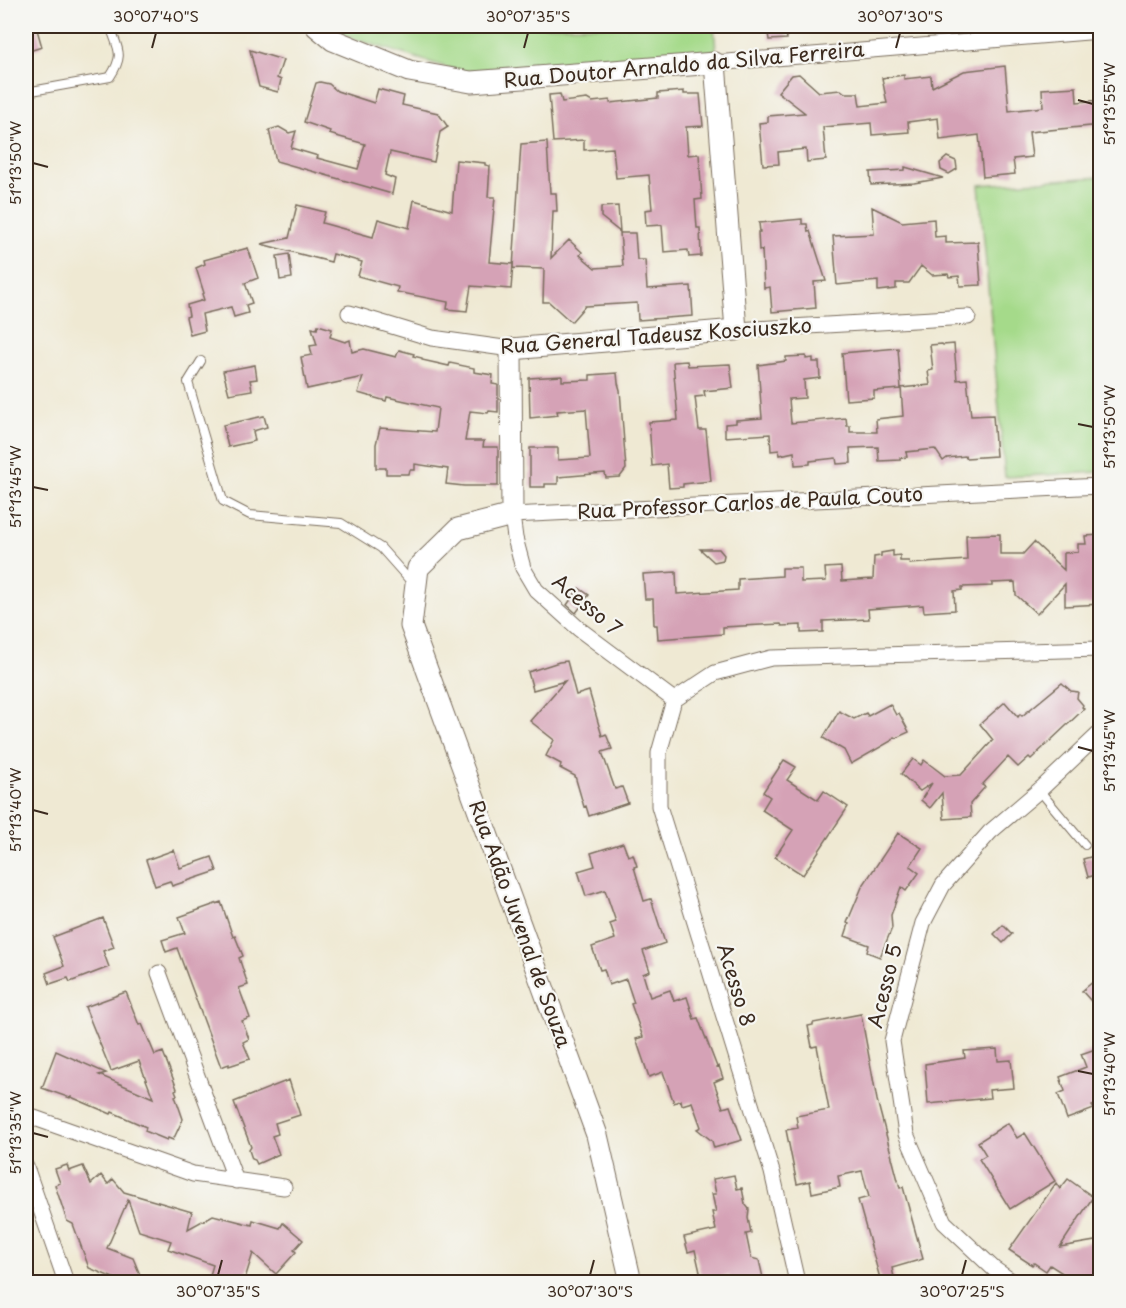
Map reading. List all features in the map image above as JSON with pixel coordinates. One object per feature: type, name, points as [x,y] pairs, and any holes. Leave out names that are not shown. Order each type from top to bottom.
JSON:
[{"type":"street","name":"Rua Doutor Arnaldo da Silva Ferreira","points":[[316,26],[333,40],[409,71],[471,82],[1101,31]]},
{"type":"street","points":[[715,63],[736,330]]},
{"type":"street","name":"Rua General Tadeusz Kosciuszko","points":[[349,314],[432,338],[511,349],[736,330],[968,316]]},
{"type":"street","points":[[511,349],[512,515]]},
{"type":"street","name":"Rua Professor Carlos de Paula Couto","points":[[417,578],[458,530],[512,515],[1101,486]]},
{"type":"street","name":"Acesso 7","points":[[512,515],[523,568],[536,590],[579,629],[674,700]]},
{"type":"street","name":"Rua Adão Juvenal de Souza","points":[[417,578],[411,627],[597,1136],[631,1282]]},
{"type":"street","points":[[674,700],[715,673],[771,658],[1101,649]]},
{"type":"street","name":"Acesso 8","points":[[674,700],[659,753],[659,806],[772,1172],[797,1282]]},
{"type":"street","name":"Acesso 5","points":[[1013,1282],[994,1269],[944,1221],[906,1134],[892,1041],[923,923],[943,885],[990,832],[1101,733]]},
{"type":"street","points":[[159,973],[236,1181]]},
{"type":"street","points":[[26,1115],[193,1174],[284,1187]]},
{"type":"street","points":[[26,1167],[66,1282]]},
{"type":"lane","points":[[26,92],[110,76],[119,62],[120,53],[110,26]]},
{"type":"lane","points":[[201,361],[188,382],[223,501],[250,515],[341,523],[381,548],[417,578]]},
{"type":"lane","points":[[1039,790],[1085,844]]},
{"type":"green space","points":[[322,26],[714,26],[716,51],[462,72],[322,29]]},
{"type":"green space","points":[[1100,177],[1100,472],[1005,477],[979,185]]},
{"type":"building","points":[[26,26],[36,26],[42,47],[26,52]]},
{"type":"building","points":[[767,26],[785,26],[787,39],[769,40]]},
{"type":"building","points":[[250,50],[283,60],[277,78],[281,80],[278,92],[259,87]]},
{"type":"building","points":[[1005,66],[1009,111],[1043,107],[1042,89],[1076,87],[1077,102],[1101,100],[1101,125],[1029,132],[1032,157],[1013,159],[1015,174],[983,177],[979,135],[940,140],[938,118],[908,122],[909,132],[872,135],[871,123],[823,127],[826,160],[807,162],[806,149],[778,152],[779,164],[763,165],[759,123],[768,122],[768,116],[805,113],[778,92],[792,75],[799,74],[819,92],[841,90],[845,93],[858,93],[860,106],[887,103],[882,78],[904,75],[904,79],[931,76],[932,87],[964,71]]},
{"type":"building","points":[[316,83],[329,84],[337,91],[374,103],[378,89],[404,96],[402,105],[438,113],[448,127],[440,132],[434,162],[390,152],[385,175],[395,179],[392,194],[276,161],[269,130],[279,127],[289,133],[296,131],[291,148],[358,169],[365,144],[329,134],[330,131],[304,122]]},
{"type":"building","points":[[684,91],[684,94],[700,94],[703,126],[686,127],[688,155],[699,154],[702,199],[695,200],[697,228],[700,228],[701,256],[689,257],[688,250],[664,252],[662,225],[646,226],[645,210],[652,209],[649,175],[616,178],[613,148],[584,150],[584,140],[553,142],[549,95],[560,94],[562,102],[587,99],[592,102],[610,100],[610,103],[658,98],[658,93]]},
{"type":"building","points":[[547,142],[550,193],[556,193],[557,211],[553,211],[551,258],[569,240],[582,252],[580,255],[595,268],[623,266],[620,233],[635,233],[637,260],[645,260],[647,289],[691,286],[693,316],[638,320],[637,303],[585,306],[571,322],[549,302],[543,302],[544,269],[513,268],[521,144]]},
{"type":"building","points":[[947,157],[956,161],[957,169],[949,174],[941,170],[940,163]]},
{"type":"building","points":[[456,160],[485,163],[490,166],[488,197],[495,197],[489,262],[513,264],[511,289],[471,286],[467,311],[447,309],[448,302],[397,292],[398,287],[358,276],[362,262],[333,254],[331,262],[261,244],[289,238],[297,205],[325,212],[322,223],[373,237],[378,219],[409,228],[414,200],[452,211]]},
{"type":"building","points":[[905,167],[943,178],[914,183],[871,185],[870,172],[905,170]]},
{"type":"building","points":[[618,206],[620,232],[601,217],[601,207]]},
{"type":"building","points":[[872,207],[902,222],[934,219],[935,237],[946,236],[946,243],[978,242],[981,285],[960,286],[959,276],[932,275],[921,266],[909,283],[896,283],[896,289],[878,291],[878,281],[837,285],[833,236],[874,234]]},
{"type":"building","points":[[802,219],[802,224],[807,224],[808,232],[810,231],[826,281],[814,282],[816,308],[772,312],[770,287],[764,288],[762,250],[759,251],[759,223]]},
{"type":"building","points":[[248,248],[258,278],[245,283],[252,303],[246,305],[248,313],[234,317],[231,307],[202,314],[205,331],[190,335],[186,317],[189,316],[187,305],[204,300],[196,268],[205,264],[204,260]]},
{"type":"building","points":[[289,254],[292,278],[280,280],[277,256]]},
{"type":"building","points":[[318,325],[332,329],[330,337],[345,342],[350,340],[352,352],[364,349],[396,357],[399,350],[414,354],[413,356],[422,358],[422,360],[449,366],[450,363],[474,368],[474,372],[493,375],[492,384],[498,385],[498,412],[470,411],[465,441],[484,441],[483,447],[498,447],[498,486],[446,484],[448,469],[415,464],[415,470],[410,470],[409,474],[386,474],[386,468],[376,468],[376,444],[380,428],[435,432],[438,408],[387,397],[386,401],[358,393],[363,377],[307,389],[301,357],[312,355],[310,346],[317,345],[312,328],[317,329]]},
{"type":"building","points":[[954,344],[957,380],[967,379],[971,416],[993,415],[996,456],[966,458],[965,456],[947,458],[943,461],[935,449],[906,452],[907,457],[900,458],[900,460],[879,461],[878,447],[850,448],[851,463],[837,464],[836,458],[795,465],[794,452],[780,455],[779,450],[771,451],[770,434],[725,437],[725,424],[736,423],[736,420],[762,418],[758,365],[786,361],[786,357],[806,356],[806,359],[813,358],[813,362],[819,362],[820,378],[804,380],[805,398],[789,399],[791,423],[846,418],[850,432],[877,432],[876,419],[903,416],[901,388],[930,385],[928,371],[933,370],[930,345]]},
{"type":"building","points":[[898,348],[901,389],[874,391],[874,398],[846,400],[842,353]]},
{"type":"building","points":[[687,361],[688,366],[730,364],[733,388],[704,391],[705,396],[695,397],[699,430],[706,430],[711,481],[669,488],[667,464],[652,466],[649,422],[678,420],[673,362]]},
{"type":"building","points":[[255,365],[257,379],[250,380],[252,390],[229,394],[223,371]]},
{"type":"building","points":[[617,373],[626,469],[620,477],[606,478],[605,473],[558,477],[558,484],[530,487],[530,448],[558,448],[558,460],[590,458],[586,409],[557,411],[558,415],[530,418],[529,378],[562,376],[562,381],[590,380],[590,375]]},
{"type":"building","points":[[264,416],[267,427],[253,431],[255,441],[228,447],[223,425]]},
{"type":"building","points":[[1000,534],[1000,554],[1023,554],[1034,542],[1064,570],[1064,553],[1078,552],[1078,544],[1086,544],[1085,536],[1101,535],[1101,604],[1065,606],[1065,584],[1037,614],[1016,595],[1015,582],[992,583],[992,586],[962,587],[962,590],[954,591],[955,610],[924,612],[923,605],[868,609],[869,619],[823,621],[823,632],[801,633],[801,625],[782,626],[781,624],[723,627],[723,634],[658,639],[657,625],[654,625],[653,599],[645,599],[643,574],[676,572],[677,594],[738,590],[738,579],[782,576],[782,568],[801,568],[801,582],[826,581],[825,568],[841,567],[842,581],[873,579],[874,557],[881,556],[881,553],[893,551],[893,556],[900,555],[900,561],[909,561],[910,564],[967,560],[966,535]]},
{"type":"building","points":[[700,549],[719,549],[724,555],[723,560],[714,562]]},
{"type":"building","points":[[579,588],[589,595],[576,613],[567,605]]},
{"type":"building","points":[[567,661],[576,695],[589,691],[602,736],[606,734],[612,749],[602,752],[615,789],[622,787],[628,803],[589,816],[575,776],[560,768],[561,764],[546,756],[554,740],[530,721],[565,681],[533,690],[528,672]]},
{"type":"building","points":[[1062,683],[1071,691],[1078,692],[1077,698],[1084,709],[1031,759],[1029,757],[1018,767],[1008,757],[982,785],[985,787],[970,804],[971,817],[944,819],[942,793],[930,808],[921,800],[932,783],[920,791],[901,774],[913,759],[921,765],[924,760],[945,776],[961,775],[993,740],[980,724],[1005,702],[1018,717],[1020,714],[1022,716]]},
{"type":"building","points":[[890,704],[896,715],[899,713],[909,732],[894,737],[851,764],[844,750],[823,738],[839,711],[854,719],[866,713],[868,716]]},
{"type":"building","points":[[784,760],[796,767],[787,780],[818,800],[824,791],[848,807],[803,875],[775,857],[793,830],[762,810],[770,797],[763,792]]},
{"type":"building","points":[[898,833],[922,848],[910,866],[919,873],[906,891],[901,887],[891,915],[892,928],[880,957],[867,952],[869,945],[845,936],[849,924],[847,923],[862,887]]},
{"type":"building","points":[[623,843],[628,856],[633,854],[637,866],[634,867],[644,901],[651,899],[665,943],[643,951],[650,971],[643,974],[650,997],[670,990],[674,1001],[687,997],[694,1019],[698,1018],[723,1078],[714,1082],[723,1108],[730,1106],[742,1140],[714,1148],[712,1141],[697,1129],[701,1127],[692,1102],[682,1105],[681,1100],[674,1103],[663,1072],[649,1077],[636,1039],[643,1037],[631,1004],[634,1003],[626,979],[609,985],[604,969],[600,970],[592,947],[615,939],[610,924],[616,922],[605,890],[586,896],[578,871],[595,866],[591,853]]},
{"type":"building","points":[[174,850],[180,868],[212,857],[217,871],[172,886],[170,881],[155,886],[146,860]]},
{"type":"building","points":[[1101,854],[1101,874],[1088,877],[1083,859]]},
{"type":"building","points":[[221,902],[233,937],[235,936],[243,956],[239,958],[248,985],[239,988],[250,1018],[242,1021],[249,1039],[243,1042],[250,1059],[221,1067],[177,948],[166,952],[162,940],[185,933],[179,917]]},
{"type":"building","points":[[103,918],[114,947],[103,951],[109,967],[70,982],[68,978],[50,984],[46,973],[64,966],[53,937]]},
{"type":"building","points":[[1003,925],[1012,934],[1003,943],[994,934]]},
{"type":"building","points":[[1101,975],[1101,993],[1091,1001],[1082,991]]},
{"type":"building","points":[[126,992],[139,1025],[142,1024],[155,1055],[163,1052],[177,1089],[175,1096],[183,1119],[173,1140],[168,1138],[167,1140],[145,1131],[146,1127],[112,1112],[111,1114],[71,1097],[42,1088],[56,1051],[106,1073],[99,1075],[153,1098],[139,1061],[111,1071],[85,1007]]},
{"type":"building","points":[[861,1014],[877,1100],[900,1188],[903,1187],[923,1259],[892,1268],[895,1282],[881,1282],[858,1200],[869,1197],[862,1171],[838,1176],[840,1187],[812,1193],[810,1181],[797,1184],[786,1130],[798,1128],[796,1116],[829,1110],[817,1046],[812,1047],[808,1026],[813,1023]]},
{"type":"building","points":[[1101,1047],[1101,1102],[1092,1106],[1094,1109],[1067,1119],[1058,1094],[1065,1091],[1060,1077],[1086,1067],[1081,1054]]},
{"type":"building","points":[[997,1049],[998,1061],[1011,1060],[1014,1088],[989,1090],[990,1098],[928,1104],[925,1064],[965,1058],[964,1051]]},
{"type":"building","points":[[289,1080],[300,1115],[275,1123],[278,1134],[272,1136],[279,1154],[257,1164],[252,1159],[249,1150],[251,1147],[234,1102]]},
{"type":"building","points":[[1008,1123],[1017,1138],[1025,1133],[1055,1181],[1010,1209],[979,1159],[986,1155],[978,1142]]},
{"type":"building","points":[[67,1165],[69,1171],[83,1166],[91,1184],[101,1175],[108,1184],[113,1179],[124,1192],[192,1212],[188,1229],[213,1215],[252,1225],[253,1220],[280,1228],[283,1223],[303,1240],[294,1250],[296,1252],[276,1274],[253,1253],[244,1282],[208,1282],[213,1265],[168,1249],[171,1241],[139,1231],[128,1200],[107,1248],[133,1258],[143,1282],[123,1282],[89,1268],[73,1224],[67,1221],[55,1185],[60,1183],[55,1169]]},
{"type":"building","points":[[734,1175],[737,1189],[742,1188],[745,1204],[749,1209],[751,1233],[746,1234],[751,1258],[759,1260],[764,1282],[730,1282],[729,1275],[702,1281],[695,1250],[688,1252],[684,1237],[716,1230],[712,1212],[716,1212],[712,1194],[716,1194],[713,1179]]},
{"type":"building","points":[[1068,1179],[1093,1197],[1060,1247],[1101,1240],[1101,1281],[1066,1282],[1064,1274],[1050,1265],[1046,1271],[1009,1250],[1056,1183],[1060,1189]]}]
